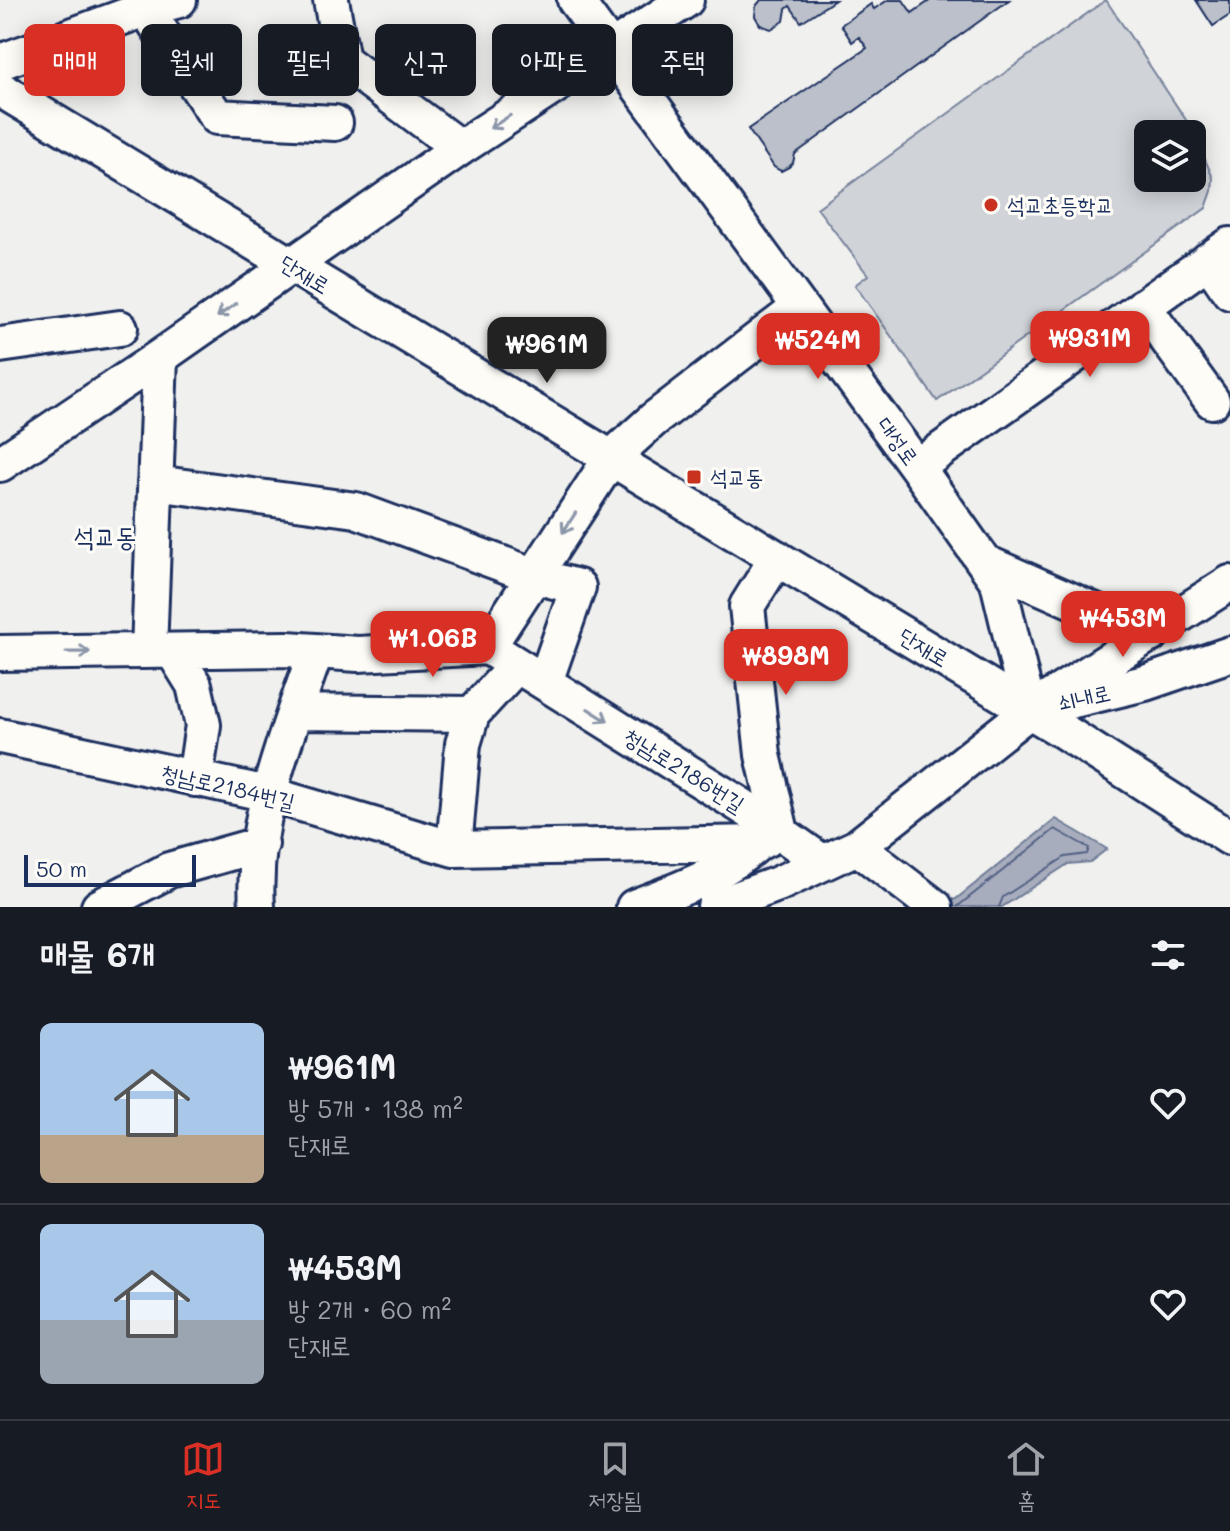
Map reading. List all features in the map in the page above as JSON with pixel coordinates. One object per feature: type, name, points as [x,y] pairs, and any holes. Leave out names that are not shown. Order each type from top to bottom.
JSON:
[{"type":"street","points":[[0,62],[143,5],[179,0]]},
{"type":"street","points":[[331,0],[342,60],[460,148]]},
{"type":"street","name":"대성로","points":[[575,0],[593,24]]},
{"type":"street","points":[[616,48],[686,0]]},
{"type":"street","points":[[143,5],[217,117],[335,123]]},
{"type":"street","name":"대성로","points":[[616,54],[998,582],[1029,711]]},
{"type":"street","name":"단재로","points":[[0,89],[1063,731],[1230,838]]},
{"type":"street","points":[[0,464],[160,357],[460,148],[541,96]]},
{"type":"street","points":[[917,467],[1219,252],[1230,292]]},
{"type":"street","points":[[1143,306],[1212,401]]},
{"type":"street","points":[[0,653],[316,651],[358,654],[488,647],[611,458],[653,420],[800,307]]},
{"type":"street","points":[[0,345],[120,328]]},
{"type":"street","points":[[160,357],[155,483],[161,651],[194,685],[203,725],[195,779]]},
{"type":"street","points":[[155,483],[356,510],[535,576],[578,587],[531,674],[472,714],[296,712]]},
{"type":"street","points":[[634,907],[717,873],[770,838],[747,606],[777,558]]},
{"type":"street","points":[[984,562],[1150,635]]},
{"type":"street","points":[[715,907],[778,884],[857,847],[1029,711],[1230,583]]},
{"type":"street","name":"청남로2186번길","points":[[488,647],[770,838],[822,862]]},
{"type":"street","points":[[257,907],[256,890],[268,794],[316,651]]},
{"type":"street","name":"쇠내로","points":[[1029,711],[1145,683],[1230,654]]},
{"type":"street","points":[[454,849],[463,744],[472,714]]},
{"type":"street","name":"청남로2184번길","points":[[0,736],[268,794],[454,849],[770,838]]},
{"type":"street","points":[[99,907],[169,870],[261,844]]},
{"type":"street","points":[[857,847],[935,907]]},
{"type":"shaded area","points":[[1106,0],[1186,120],[1134,120],[1134,192],[1206,192],[1206,162],[1213,178],[1206,208],[937,401],[855,285],[868,275],[817,208]]},
{"type":"water","points":[[1056,819],[1107,849],[1090,862],[1068,864],[1002,907],[928,907],[956,899]]},
{"type":"building","points":[[761,0],[835,0],[801,22],[790,6],[786,9],[784,21],[771,29],[760,25],[755,16],[756,6]]},
{"type":"building","points":[[888,0],[903,0],[912,13],[931,0],[1009,0],[795,154],[789,167],[781,171],[774,167],[748,129],[867,48],[859,37],[852,42],[841,25],[871,4],[874,9]]},
{"type":"building","points":[[1196,0],[1230,0],[1230,15],[1213,26]]},
{"type":"place","name":"석교초등학교","points":[[991,205]]},
{"type":"place","name":"석교동","points":[[694,477]]},
{"type":"district","name":"석교동","points":[[105,537]]}]
